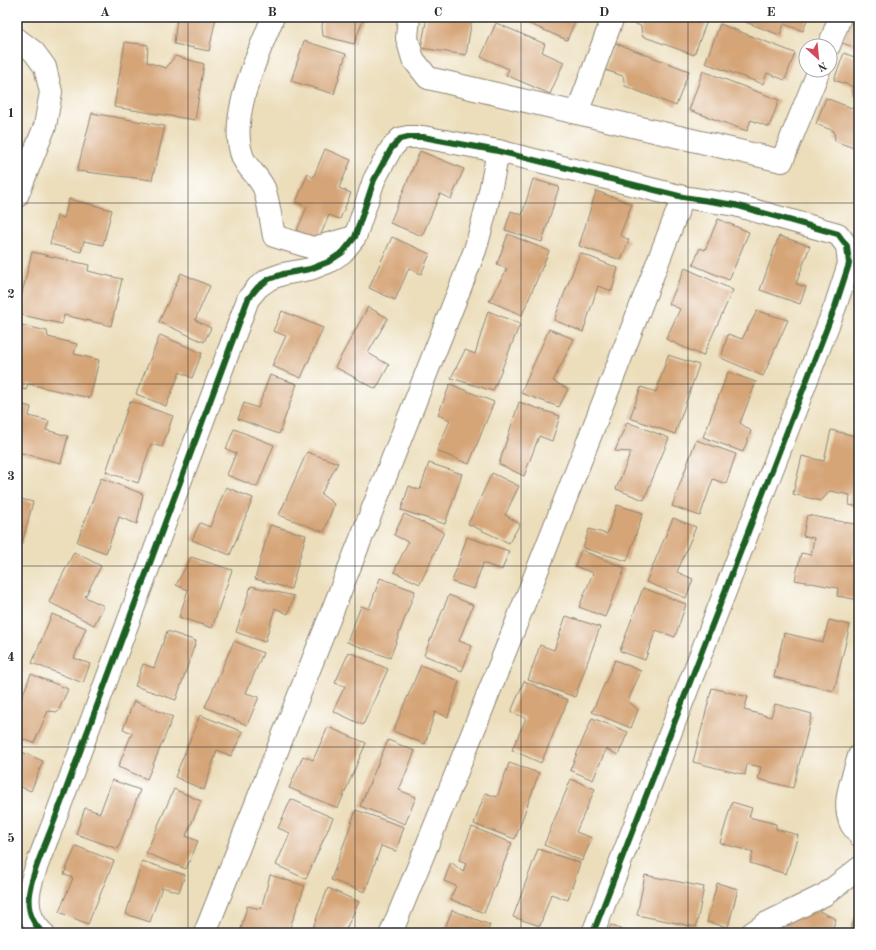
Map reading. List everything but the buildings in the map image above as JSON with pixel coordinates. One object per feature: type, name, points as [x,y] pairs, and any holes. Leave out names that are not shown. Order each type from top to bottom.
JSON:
[{"type":"street","points":[[273,17],[247,84],[240,117],[238,140],[244,158],[263,188],[274,236],[313,248],[355,237]]},
{"type":"street","points":[[409,17],[407,38],[413,59],[428,78],[782,161],[816,78]]},
{"type":"street","points":[[577,113],[613,17]]},
{"type":"street","points":[[831,38],[840,17]]},
{"type":"street","points":[[17,39],[34,52],[45,67],[50,92],[45,126],[17,196]]},
{"type":"street","points":[[43,933],[31,917],[28,903],[31,881],[248,299],[258,286],[268,279],[310,269],[328,262],[342,252],[355,237],[374,180],[391,149],[400,139],[408,137],[423,137],[498,151],[683,197],[735,205],[838,234],[847,246],[850,264],[835,307],[593,933]]},
{"type":"street","points":[[205,933],[475,250],[490,194],[498,151]]},
{"type":"street","points":[[391,933],[456,776],[683,197]]},
{"type":"street","points":[[859,756],[848,792],[847,809],[852,825],[859,835]]},
{"type":"street","points":[[752,933],[767,923],[824,895],[859,868]]},
{"type":"cycle path","points":[[43,933],[31,916],[29,906],[30,887],[33,877],[248,299],[258,287],[269,279],[283,274],[310,269],[328,262],[343,252],[355,237],[374,180],[391,149],[400,139],[408,137],[423,137],[498,151],[683,197],[735,205],[838,234],[847,246],[849,264],[835,307],[593,933]]}]
